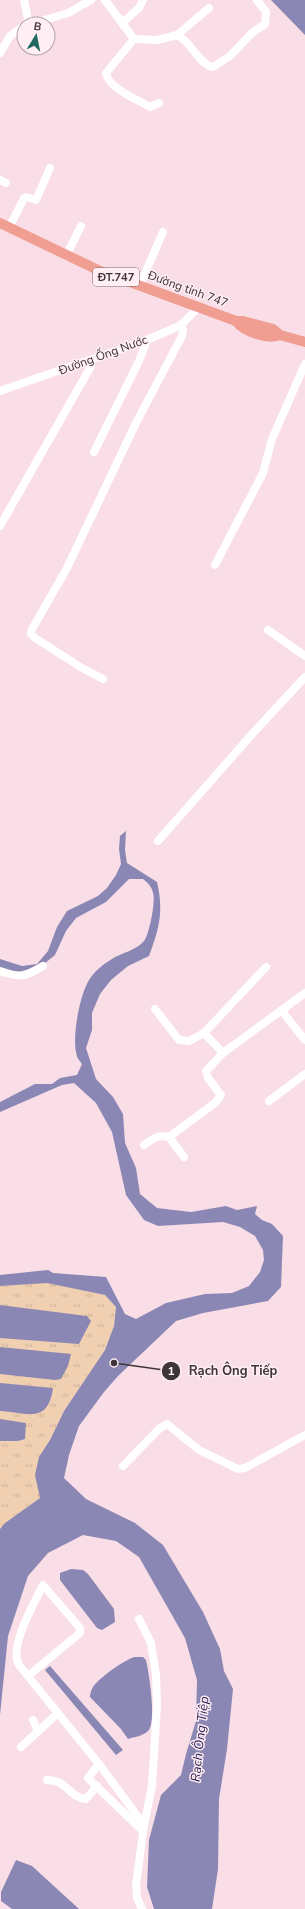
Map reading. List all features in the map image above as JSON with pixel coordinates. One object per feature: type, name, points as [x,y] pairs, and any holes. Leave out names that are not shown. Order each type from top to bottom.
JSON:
[{"type":"main road","name":"Đường tỉnh 747","points":[[5,226],[100,271],[236,321],[241,328],[273,337],[280,335],[305,342]]},
{"type":"street","points":[[24,0],[28,16]]},
{"type":"street","points":[[56,18],[68,13],[91,0]]},
{"type":"street","points":[[105,0],[134,39]]},
{"type":"street","points":[[122,23],[139,8],[143,0]]},
{"type":"street","points":[[177,35],[188,43],[207,65],[210,67],[216,66],[230,56],[252,33],[265,24],[266,12],[257,0]]},
{"type":"street","points":[[134,39],[157,40],[177,35],[209,8]]},
{"type":"street","points":[[0,53],[10,36],[16,32]]},
{"type":"street","points":[[134,39],[106,73],[106,76],[108,80],[118,89],[150,107],[159,103]]},
{"type":"street","points":[[5,226],[24,198],[26,197],[36,200],[50,168]]},
{"type":"street","points":[[66,256],[81,226]]},
{"type":"street","points":[[140,286],[163,232]]},
{"type":"street","name":"Đường Ống Nước","points":[[0,391],[147,340],[181,325],[199,307]]},
{"type":"street","points":[[104,679],[82,668],[35,638],[31,634],[32,629],[66,570],[140,415],[182,336],[183,330],[181,325]]},
{"type":"street","points":[[94,452],[139,362],[147,340]]},
{"type":"street","points":[[0,526],[90,368],[91,360]]},
{"type":"street","points":[[215,565],[263,473],[272,440],[305,364]]},
{"type":"street","points":[[268,630],[305,656]]},
{"type":"street","points":[[158,841],[254,732],[305,677]]},
{"type":"street","points":[[0,971],[22,977],[43,966]]},
{"type":"street","points":[[155,1009],[179,1040],[189,1042],[204,1033],[266,967]]},
{"type":"street","points":[[169,1138],[220,1098],[219,1092],[206,1074],[206,1071],[223,1053],[305,993]]},
{"type":"street","points":[[281,1010],[305,1040]]},
{"type":"street","points":[[204,1033],[223,1053]]},
{"type":"street","points":[[269,1101],[305,1074]]},
{"type":"street","points":[[144,1145],[156,1137],[163,1136],[169,1138],[184,1157]]},
{"type":"street","points":[[124,1466],[160,1428],[167,1424],[199,1450],[238,1469],[244,1468],[305,1435]]},
{"type":"street","points":[[28,1676],[80,1633],[80,1628],[43,1585],[24,1626],[18,1646],[18,1662],[28,1676],[99,1764],[144,1828]]},
{"type":"street","points":[[138,1619],[151,1643],[156,1675],[157,1705],[152,1786],[136,1885],[137,1898],[142,1909]]},
{"type":"street","points":[[21,1747],[58,1713]]},
{"type":"street","points":[[33,1720],[38,1731]]},
{"type":"street","points":[[99,1764],[88,1778],[144,1828]]},
{"type":"street","points":[[47,1780],[60,1781],[81,1799],[86,1799],[97,1786]]},
{"type":"green space","points":[[47,1282],[105,1295],[116,1307],[114,1326],[105,1350],[64,1411],[50,1440],[39,1457],[40,1498],[5,1523],[0,1529],[0,1286]]},
{"type":"water","points":[[271,0],[305,0],[305,35]]},
{"type":"water","name":"Rạch Ông Tiệp","points":[[126,831],[125,850],[127,863],[157,882],[160,902],[158,929],[149,956],[128,966],[111,980],[100,994],[92,1013],[92,1030],[86,1048],[96,1079],[113,1097],[123,1114],[125,1143],[136,1168],[140,1194],[157,1208],[191,1212],[226,1206],[237,1210],[257,1206],[255,1214],[262,1220],[272,1224],[283,1236],[281,1287],[268,1301],[203,1313],[176,1321],[118,1376],[79,1426],[69,1455],[64,1478],[86,1499],[135,1523],[163,1545],[203,1612],[220,1649],[224,1671],[233,1689],[227,1749],[219,1799],[218,1869],[212,1909],[154,1909],[147,1887],[149,1840],[161,1795],[181,1775],[196,1721],[197,1680],[185,1638],[139,1557],[116,1541],[83,1535],[48,1553],[28,1576],[8,1636],[0,1715],[0,1529],[5,1523],[40,1498],[35,1475],[39,1457],[50,1440],[64,1411],[105,1350],[114,1326],[116,1307],[105,1295],[47,1283],[0,1286],[0,1275],[48,1270],[53,1273],[106,1277],[125,1314],[136,1319],[166,1303],[205,1294],[232,1293],[249,1286],[260,1272],[264,1260],[263,1250],[255,1236],[240,1227],[223,1222],[158,1226],[144,1220],[126,1195],[112,1132],[96,1103],[74,1083],[62,1085],[0,1112],[0,1102],[35,1084],[52,1084],[60,1078],[77,1075],[82,1064],[77,1057],[75,1038],[83,993],[93,974],[98,969],[116,957],[137,947],[146,938],[153,910],[154,897],[152,889],[143,879],[129,879],[106,902],[76,918],[66,931],[55,955],[39,968],[21,974],[0,968],[0,959],[22,966],[37,964],[48,951],[57,927],[67,911],[98,896],[107,888],[116,875],[121,864],[119,849],[120,836]]},
{"type":"water","points":[[0,1305],[87,1316],[91,1321],[79,1344],[0,1338]]},
{"type":"water","points":[[0,1347],[71,1354],[68,1366],[61,1379],[55,1380],[0,1374]]},
{"type":"water","points":[[0,1383],[53,1388],[47,1407],[41,1412],[28,1414],[0,1411]]},
{"type":"water","points":[[0,1419],[26,1423],[25,1439],[18,1441],[0,1441]]},
{"type":"water","points":[[71,1569],[83,1570],[88,1574],[114,1609],[115,1622],[102,1630],[97,1628],[60,1580],[60,1573]]},
{"type":"water","points":[[134,1657],[143,1657],[146,1660],[152,1697],[152,1718],[151,1726],[146,1733],[128,1739],[121,1729],[90,1696],[93,1687],[106,1674]]},
{"type":"water","points":[[50,1666],[123,1750],[116,1755],[45,1670]]},
{"type":"water","points":[[16,1860],[32,1866],[79,1909],[12,1909],[1,1901],[1,1892]]},
{"type":"place","name":"Rạch Ông Tiếp","points":[[114,1363]]}]
